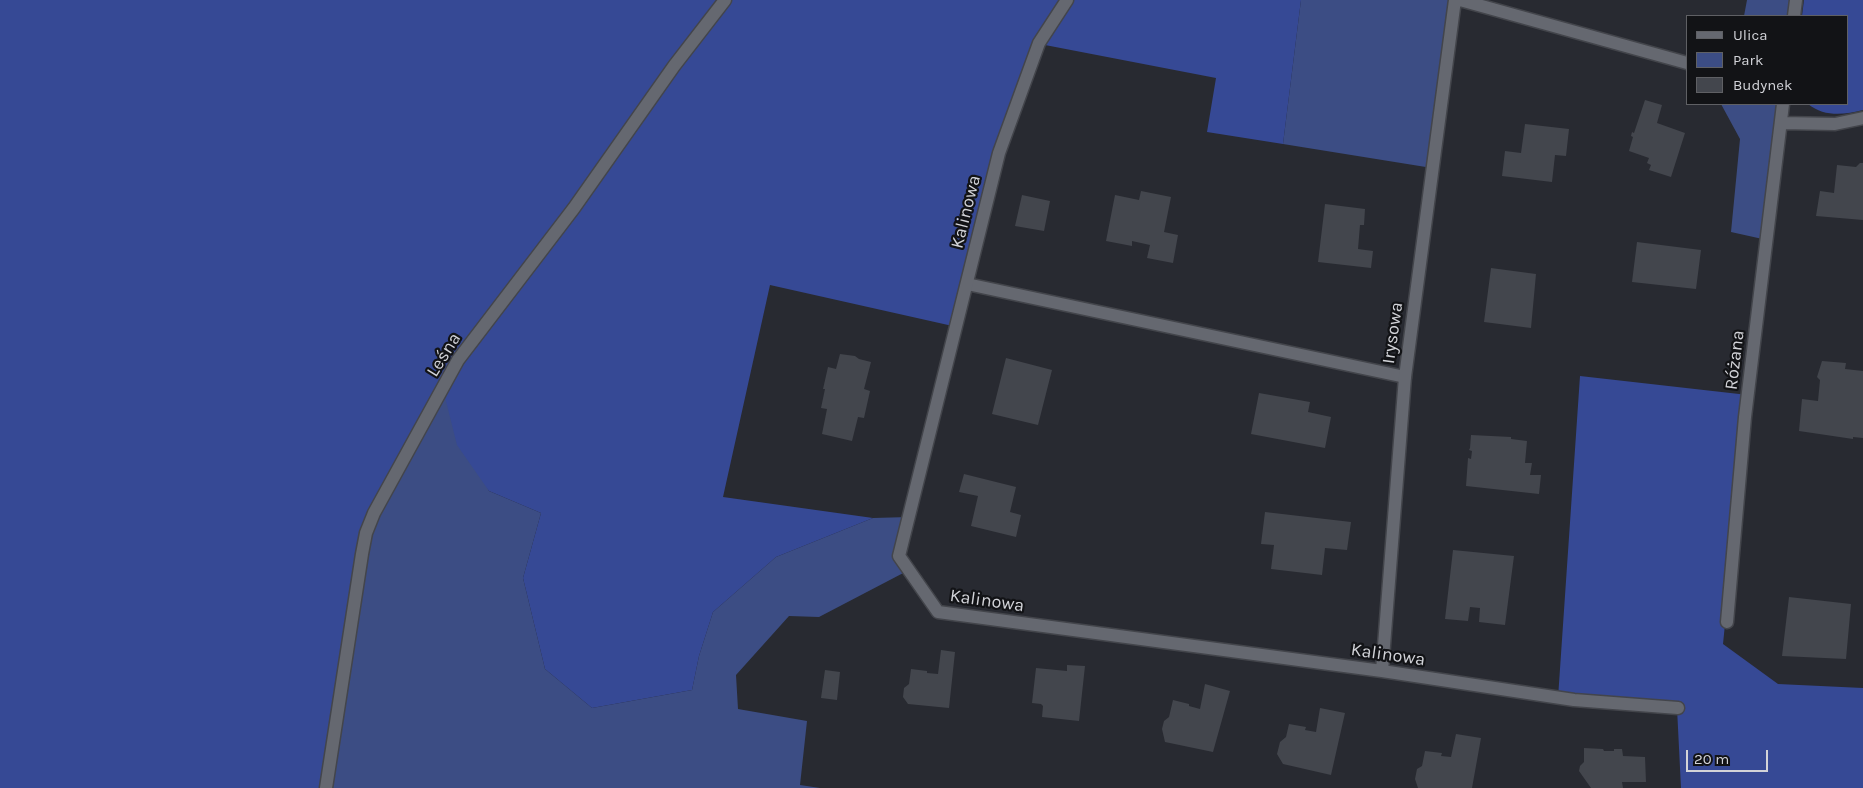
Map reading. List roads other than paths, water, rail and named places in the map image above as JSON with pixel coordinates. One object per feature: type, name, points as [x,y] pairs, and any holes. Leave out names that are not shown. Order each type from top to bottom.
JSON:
[{"type":"street","name":"Leśna","points":[[326,788],[362,554],[366,533],[374,514],[458,360],[574,208],[674,66],[725,0]]},
{"type":"street","name":"Kalinowa","points":[[1068,0],[1038,43],[999,153],[899,556],[938,612],[1382,671],[1574,700],[1678,708]]},
{"type":"street","name":"Irysowa","points":[[1382,671],[1405,376],[1454,0]]},
{"type":"street","points":[[1460,0],[1686,63]]},
{"type":"street","points":[[1794,15],[1796,0]]},
{"type":"street","name":"Różana","points":[[1727,622],[1745,417],[1784,105]]},
{"type":"street","points":[[1782,123],[1835,124],[1863,118]]},
{"type":"street","points":[[967,284],[1405,376]]}]
